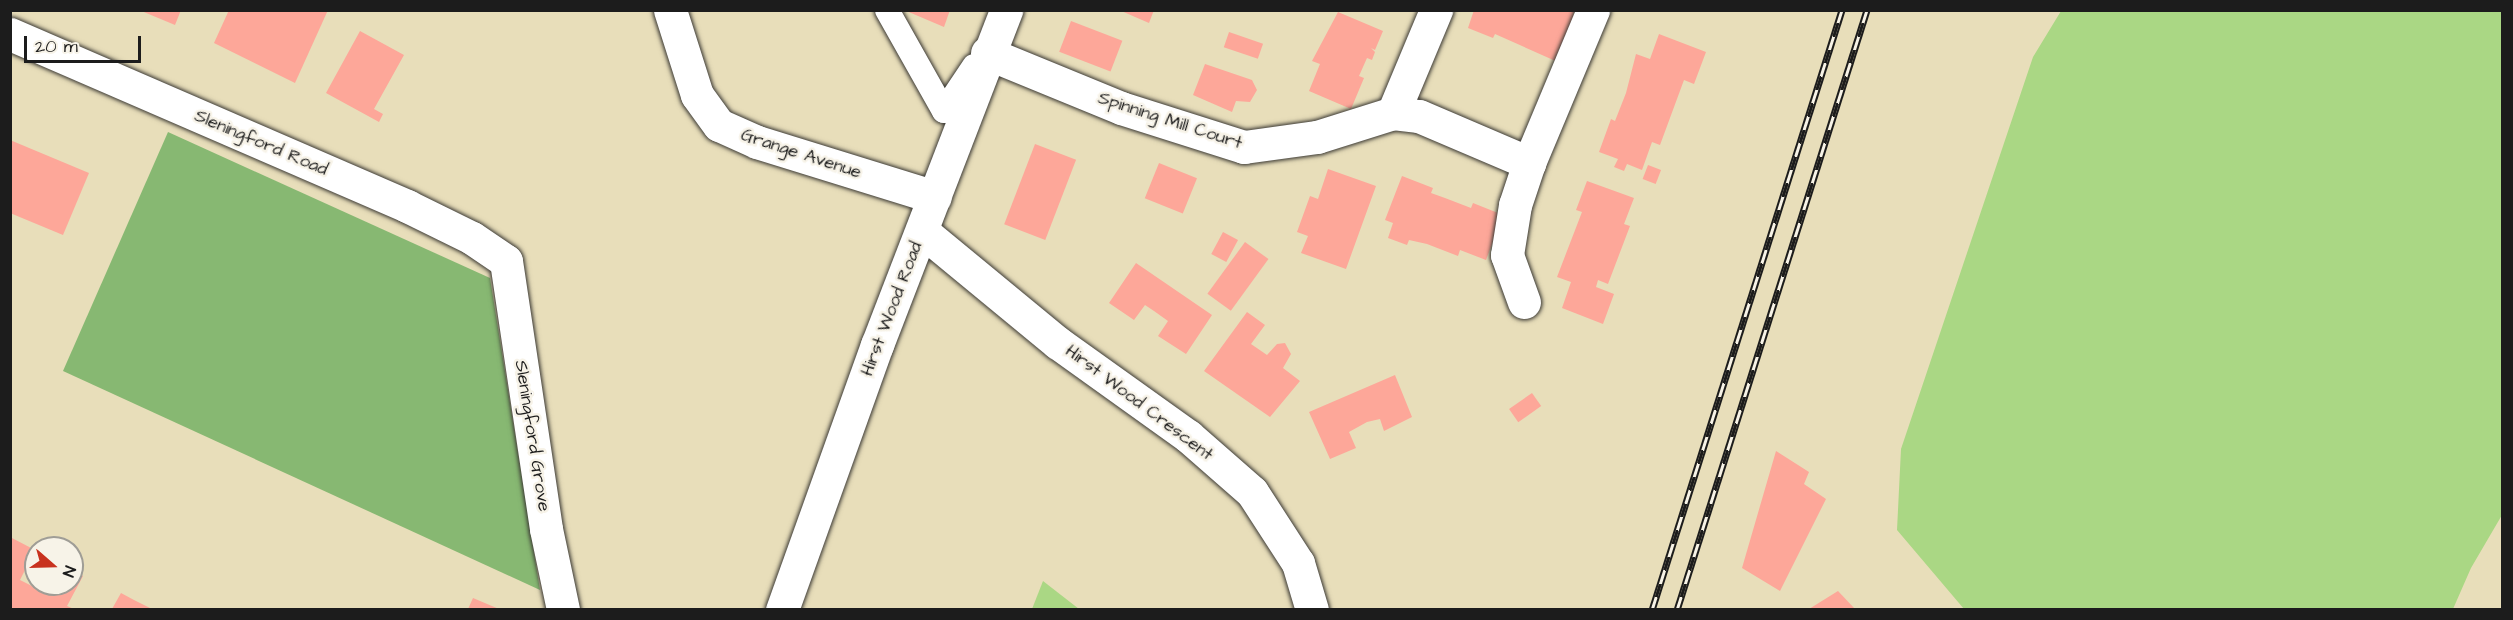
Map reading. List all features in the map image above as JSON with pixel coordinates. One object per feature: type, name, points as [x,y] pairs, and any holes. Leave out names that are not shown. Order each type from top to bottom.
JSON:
[{"type":"street","name":"Grange Avenue","points":[[670,10],[698,95],[719,125],[757,142],[936,197]]},
{"type":"street","points":[[1392,113],[1436,10]]},
{"type":"street","points":[[1524,302],[1507,255],[1515,205],[1529,163],[1593,10]]},
{"type":"street","name":"Hirst Wood Road","points":[[783,609],[997,31]]},
{"type":"street","name":"Spinning Mill Court","points":[[997,31],[1121,108],[1244,147],[1317,137],[1392,113],[1419,116],[1529,163]]},
{"type":"street","name":"Sleningford Road","points":[[10,34],[407,206],[472,238],[506,261]]},
{"type":"street","name":"Hirst Wood Crescent","points":[[922,231],[1058,343],[1188,436],[1252,492],[1298,562],[1312,609]]},
{"type":"street","name":"Sleningford Grove","points":[[506,261],[546,529],[563,609]]},
{"type":"lane","points":[[887,10],[945,111],[997,31]]},
{"type":"green space","points":[[2061,11],[2502,11],[2502,515],[2471,568],[2453,609],[1964,609],[1897,530],[1901,449],[2033,57]]},
{"type":"green space","points":[[168,132],[490,278],[540,590],[63,371]]},
{"type":"green space","points":[[1043,581],[1079,609],[1032,609]]},
{"type":"building","points":[[139,10],[181,10],[175,25]]},
{"type":"building","points":[[229,10],[328,10],[295,83],[214,43]]},
{"type":"building","points":[[904,10],[950,10],[944,27]]},
{"type":"building","points":[[1119,10],[1154,10],[1149,23]]},
{"type":"building","points":[[1474,10],[1575,10],[1573,15],[1577,17],[1560,63],[1495,34],[1493,38],[1468,28]]},
{"type":"building","points":[[1338,12],[1383,31],[1375,50],[1371,48],[1375,52],[1372,60],[1367,58],[1359,76],[1364,78],[1351,109],[1309,91],[1320,64],[1312,61]]},
{"type":"building","points":[[1071,21],[1122,41],[1111,72],[1059,52]]},
{"type":"building","points":[[360,31],[404,55],[374,109],[383,114],[379,122],[326,93]]},
{"type":"building","points":[[1229,32],[1263,44],[1258,59],[1224,47]]},
{"type":"building","points":[[1659,34],[1706,52],[1694,84],[1684,80],[1660,145],[1652,142],[1642,170],[1627,164],[1624,171],[1614,167],[1618,159],[1599,152],[1611,119],[1615,121],[1626,93],[1636,54],[1650,59]]},
{"type":"building","points":[[1205,64],[1252,80],[1257,90],[1250,102],[1236,101],[1232,112],[1193,95]]},
{"type":"building","points":[[10,140],[89,173],[63,235],[10,213]]},
{"type":"building","points":[[1035,144],[1076,160],[1045,240],[1004,224]]},
{"type":"building","points":[[1159,163],[1197,178],[1183,214],[1145,198]]},
{"type":"building","points":[[1648,165],[1661,170],[1656,184],[1643,179]]},
{"type":"building","points":[[1328,169],[1376,186],[1346,269],[1301,253],[1308,236],[1297,232],[1310,196],[1318,199]]},
{"type":"building","points":[[1402,176],[1433,188],[1431,193],[1471,208],[1473,203],[1503,215],[1486,260],[1460,250],[1458,256],[1427,244],[1409,240],[1407,245],[1388,238],[1393,223],[1385,220]]},
{"type":"building","points":[[1587,181],[1634,198],[1624,224],[1630,226],[1608,284],[1598,280],[1596,287],[1614,294],[1603,324],[1562,308],[1571,282],[1557,277],[1582,212],[1576,210]]},
{"type":"building","points":[[1223,232],[1238,240],[1226,262],[1211,254]]},
{"type":"building","points":[[1245,242],[1268,259],[1231,311],[1207,294]]},
{"type":"building","points":[[1136,263],[1212,315],[1186,354],[1158,336],[1168,321],[1145,305],[1134,320],[1109,303]]},
{"type":"building","points":[[1247,312],[1265,325],[1251,344],[1267,355],[1277,344],[1285,343],[1291,354],[1283,368],[1300,381],[1270,417],[1204,371]]},
{"type":"building","points":[[1395,375],[1412,417],[1384,431],[1380,419],[1367,422],[1349,432],[1356,448],[1330,459],[1309,412]]},
{"type":"building","points":[[1532,393],[1541,406],[1518,422],[1509,409]]},
{"type":"building","points":[[1776,451],[1809,472],[1804,484],[1826,499],[1780,591],[1742,568]]},
{"type":"building","points":[[10,537],[24,544],[24,572],[20,580],[24,582],[24,596],[72,596],[67,606],[74,609],[10,609]]},
{"type":"building","points":[[1838,591],[1855,609],[1809,609]]},
{"type":"building","points":[[121,593],[134,600],[152,609],[112,609]]},
{"type":"building","points":[[473,598],[499,609],[468,609]]},
{"type":"railway","points":[[1652,610],[1842,10]]},
{"type":"railway","points":[[1677,610],[1867,10]]}]
